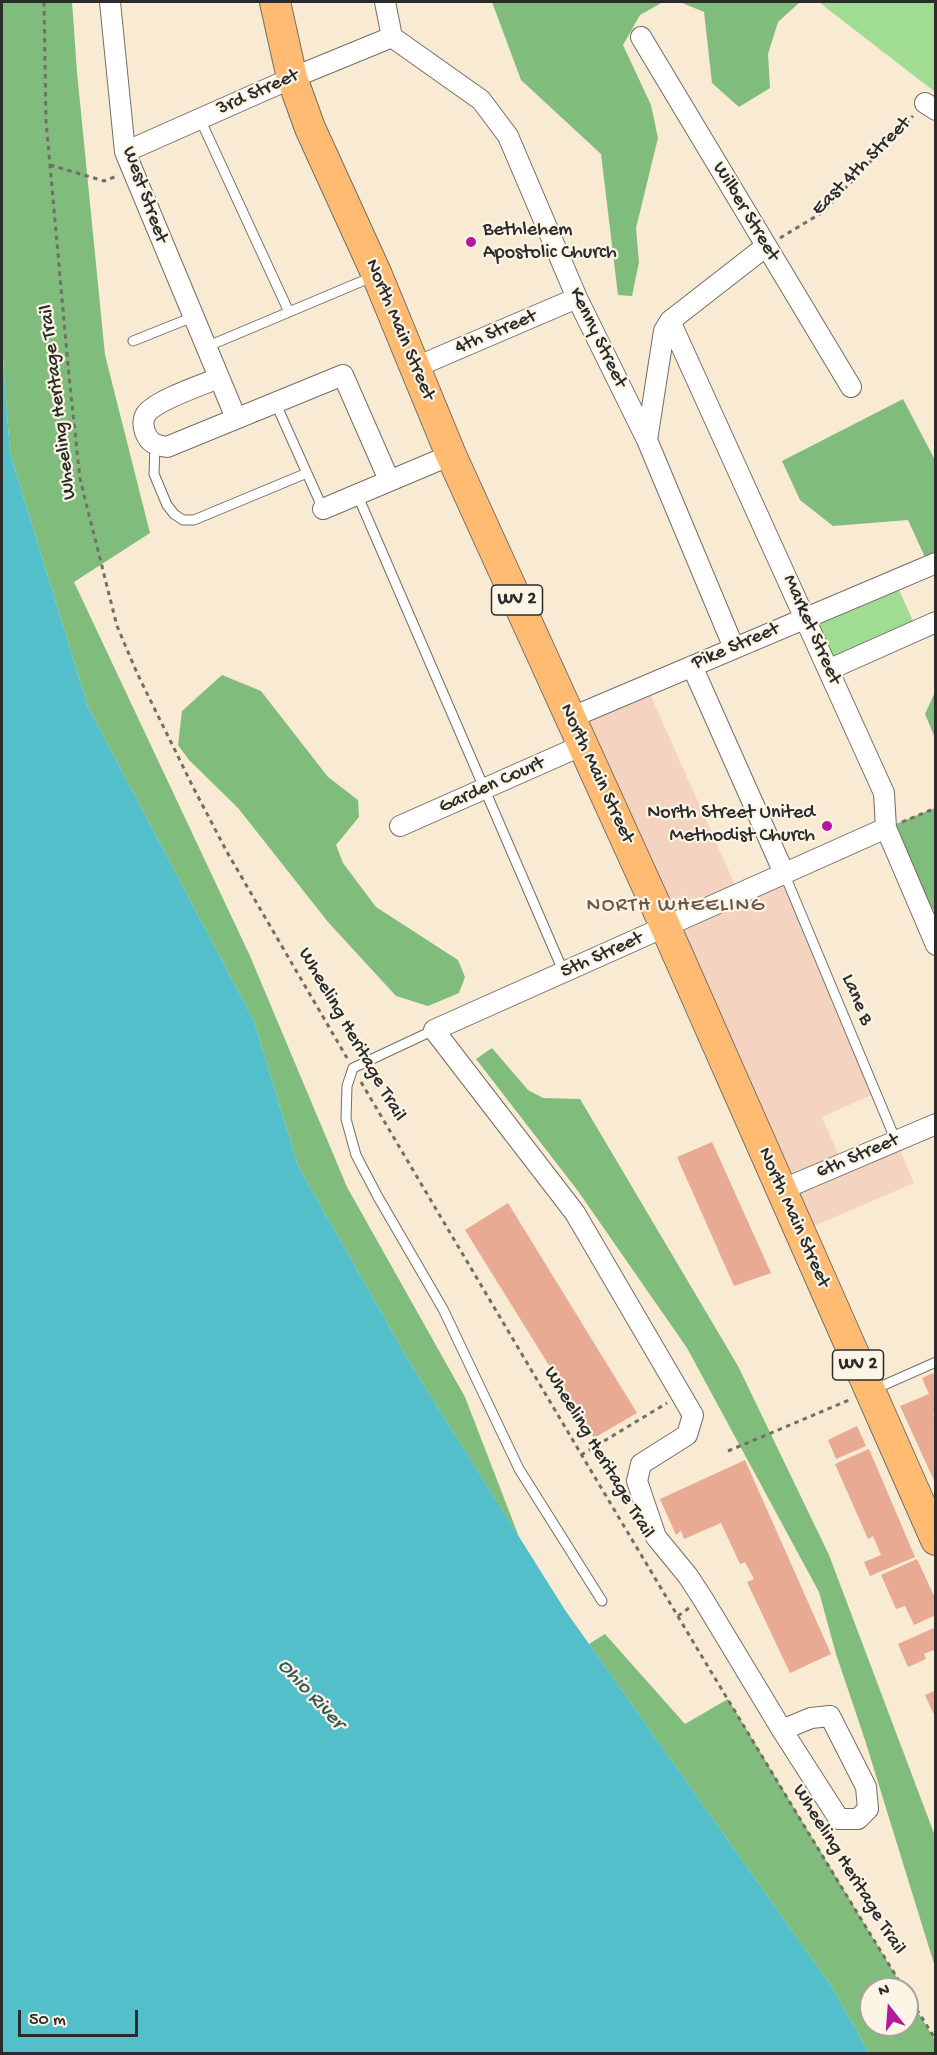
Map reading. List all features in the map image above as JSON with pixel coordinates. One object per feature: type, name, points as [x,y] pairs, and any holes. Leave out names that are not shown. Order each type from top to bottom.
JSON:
[{"type":"main road","name":"North Main Street","points":[[275,2],[292,78],[310,128],[377,275],[452,454],[666,928],[936,1540]]},
{"type":"street","name":"West Street","points":[[110,2],[128,161],[236,418]]},
{"type":"street","points":[[385,2],[392,37]]},
{"type":"street","name":"3rd Street","points":[[128,161],[200,119],[392,37]]},
{"type":"street","name":"Kenny Street","points":[[392,37],[481,100],[508,136],[577,298],[647,440],[734,648]]},
{"type":"street","name":"Wilber Street","points":[[641,37],[851,387]]},
{"type":"street","points":[[647,440],[664,331],[670,321],[765,247]]},
{"type":"street","name":"4th Street","points":[[416,367],[577,298]]},
{"type":"street","name":"Market Street","points":[[670,321],[884,794],[886,828],[936,945]]},
{"type":"street","points":[[219,378],[155,405],[145,415],[143,427],[148,439],[155,445],[167,447],[343,375],[389,480]]},
{"type":"street","points":[[323,508],[452,454]]},
{"type":"street","name":"Pike Street","points":[[570,718],[936,563]]},
{"type":"street","points":[[828,670],[936,622]]},
{"type":"street","points":[[692,666],[784,873]]},
{"type":"street","name":"Garden Court","points":[[400,826],[583,745]]},
{"type":"street","name":"5th Street","points":[[434,1030],[886,828]]},
{"type":"street","points":[[434,1030],[575,1213],[693,1415],[687,1435],[641,1464],[637,1481],[656,1538],[688,1576],[703,1599],[782,1730],[839,1819],[858,1819],[868,1809],[866,1787],[830,1716],[811,1718],[782,1730]]},
{"type":"street","name":"6th Street","points":[[781,1190],[936,1124]]},
{"type":"lane","points":[[200,119],[289,312]]},
{"type":"lane","points":[[206,347],[377,275]]},
{"type":"lane","points":[[133,341],[193,317]]},
{"type":"lane","points":[[275,402],[323,508]]},
{"type":"lane","points":[[155,445],[154,474],[167,505],[183,520],[194,520],[307,473]]},
{"type":"lane","points":[[357,494],[564,973]]},
{"type":"lane","name":"Lane B","points":[[784,873],[896,1141]]},
{"type":"lane","points":[[434,1030],[353,1068],[347,1086],[346,1119],[356,1155],[443,1309],[519,1469],[602,1601]]},
{"type":"lane","points":[[870,1391],[936,1362]]},
{"type":"path","name":"Wheeling Heritage Trail","points":[[44,2],[46,121],[80,479],[117,626],[188,777],[227,852],[581,1455],[897,1977]]},
{"type":"path","name":"East 4th Street","points":[[765,247],[823,212],[930,107]]},
{"type":"path","points":[[50,165],[104,181],[128,161]]},
{"type":"path","points":[[886,828],[936,808]]},
{"type":"path","points":[[728,1451],[870,1391]]},
{"type":"path","points":[[581,1455],[681,1394]]},
{"type":"path","points":[[919,2013],[936,2040]]},
{"type":"shaded area","points":[[646,685],[739,894],[784,873],[876,1093],[822,1117],[842,1163],[896,1141],[914,1183],[800,1232],[570,718]]},
{"type":"green space","points":[[2,2],[72,2],[105,355],[150,533],[74,582],[250,956],[347,1187],[465,1397],[519,1537],[410,1363],[298,1166],[254,1021],[88,707],[10,453],[2,345]]},
{"type":"green space","points":[[492,2],[663,2],[640,15],[623,45],[651,105],[658,138],[636,228],[639,262],[632,296],[618,295],[601,154],[521,80]]},
{"type":"green space","points":[[680,2],[800,2],[778,22],[768,54],[770,88],[739,107],[712,83],[704,12]]},
{"type":"green space","points":[[819,2],[935,2],[935,92],[829,10]]},
{"type":"green space","points":[[903,399],[935,460],[935,563],[929,566],[908,520],[833,526],[800,500],[782,461]]},
{"type":"green space","points":[[895,581],[917,630],[828,670],[805,618]]},
{"type":"green space","points":[[222,675],[261,691],[328,777],[358,800],[359,817],[336,845],[343,863],[376,907],[458,960],[465,977],[459,993],[428,1006],[396,996],[328,922],[238,808],[189,760],[178,745],[182,711]]},
{"type":"green space","points":[[935,692],[935,738],[925,714]]},
{"type":"green space","points":[[935,808],[935,909],[923,914],[886,828]]},
{"type":"green space","points":[[492,1048],[528,1090],[543,1098],[580,1099],[738,1366],[829,1555],[935,1836],[935,1967],[836,1654],[819,1592],[687,1348],[578,1191],[476,1059]]},
{"type":"green space","points":[[605,1634],[685,1724],[728,1699],[897,1977],[859,1977],[859,2035],[832,1987],[589,1644]]},
{"type":"green space","points":[[919,2014],[935,2040],[935,2053],[869,2053],[860,2037],[919,2037]]},
{"type":"water","name":"Ohio River","points":[[2,345],[10,453],[88,707],[254,1021],[298,1166],[410,1363],[565,1610],[832,1987],[869,2053],[2,2053]]},
{"type":"building","points":[[712,1142],[771,1273],[734,1286],[677,1157]]},
{"type":"building","points":[[508,1203],[637,1413],[594,1438],[465,1230]]},
{"type":"building","points":[[933,1373],[936,1379],[936,1414],[933,1415],[936,1421],[936,1485],[900,1406],[929,1394],[922,1378]]},
{"type":"building","points":[[857,1426],[866,1446],[836,1459],[828,1440]]},
{"type":"building","points":[[869,1449],[915,1557],[870,1576],[864,1562],[881,1555],[873,1536],[868,1539],[835,1464]]},
{"type":"building","points":[[745,1460],[831,1654],[790,1673],[747,1582],[754,1579],[745,1562],[740,1564],[721,1523],[684,1539],[681,1531],[676,1535],[660,1499]]},
{"type":"building","points":[[917,1559],[936,1600],[936,1615],[914,1625],[905,1606],[896,1609],[881,1575]]},
{"type":"building","points":[[936,1627],[936,1649],[924,1654],[926,1659],[908,1667],[898,1644]]},
{"type":"building","points":[[936,1690],[936,1712],[933,1713],[925,1695]]},
{"type":"place","name":"Bethlehem Apostolic Church","points":[[471,242]]},
{"type":"place","name":"North Street United Methodist Church","points":[[827,826]]},
{"type":"district","name":"NORTH WHEELING","points":[[676,907]]}]
